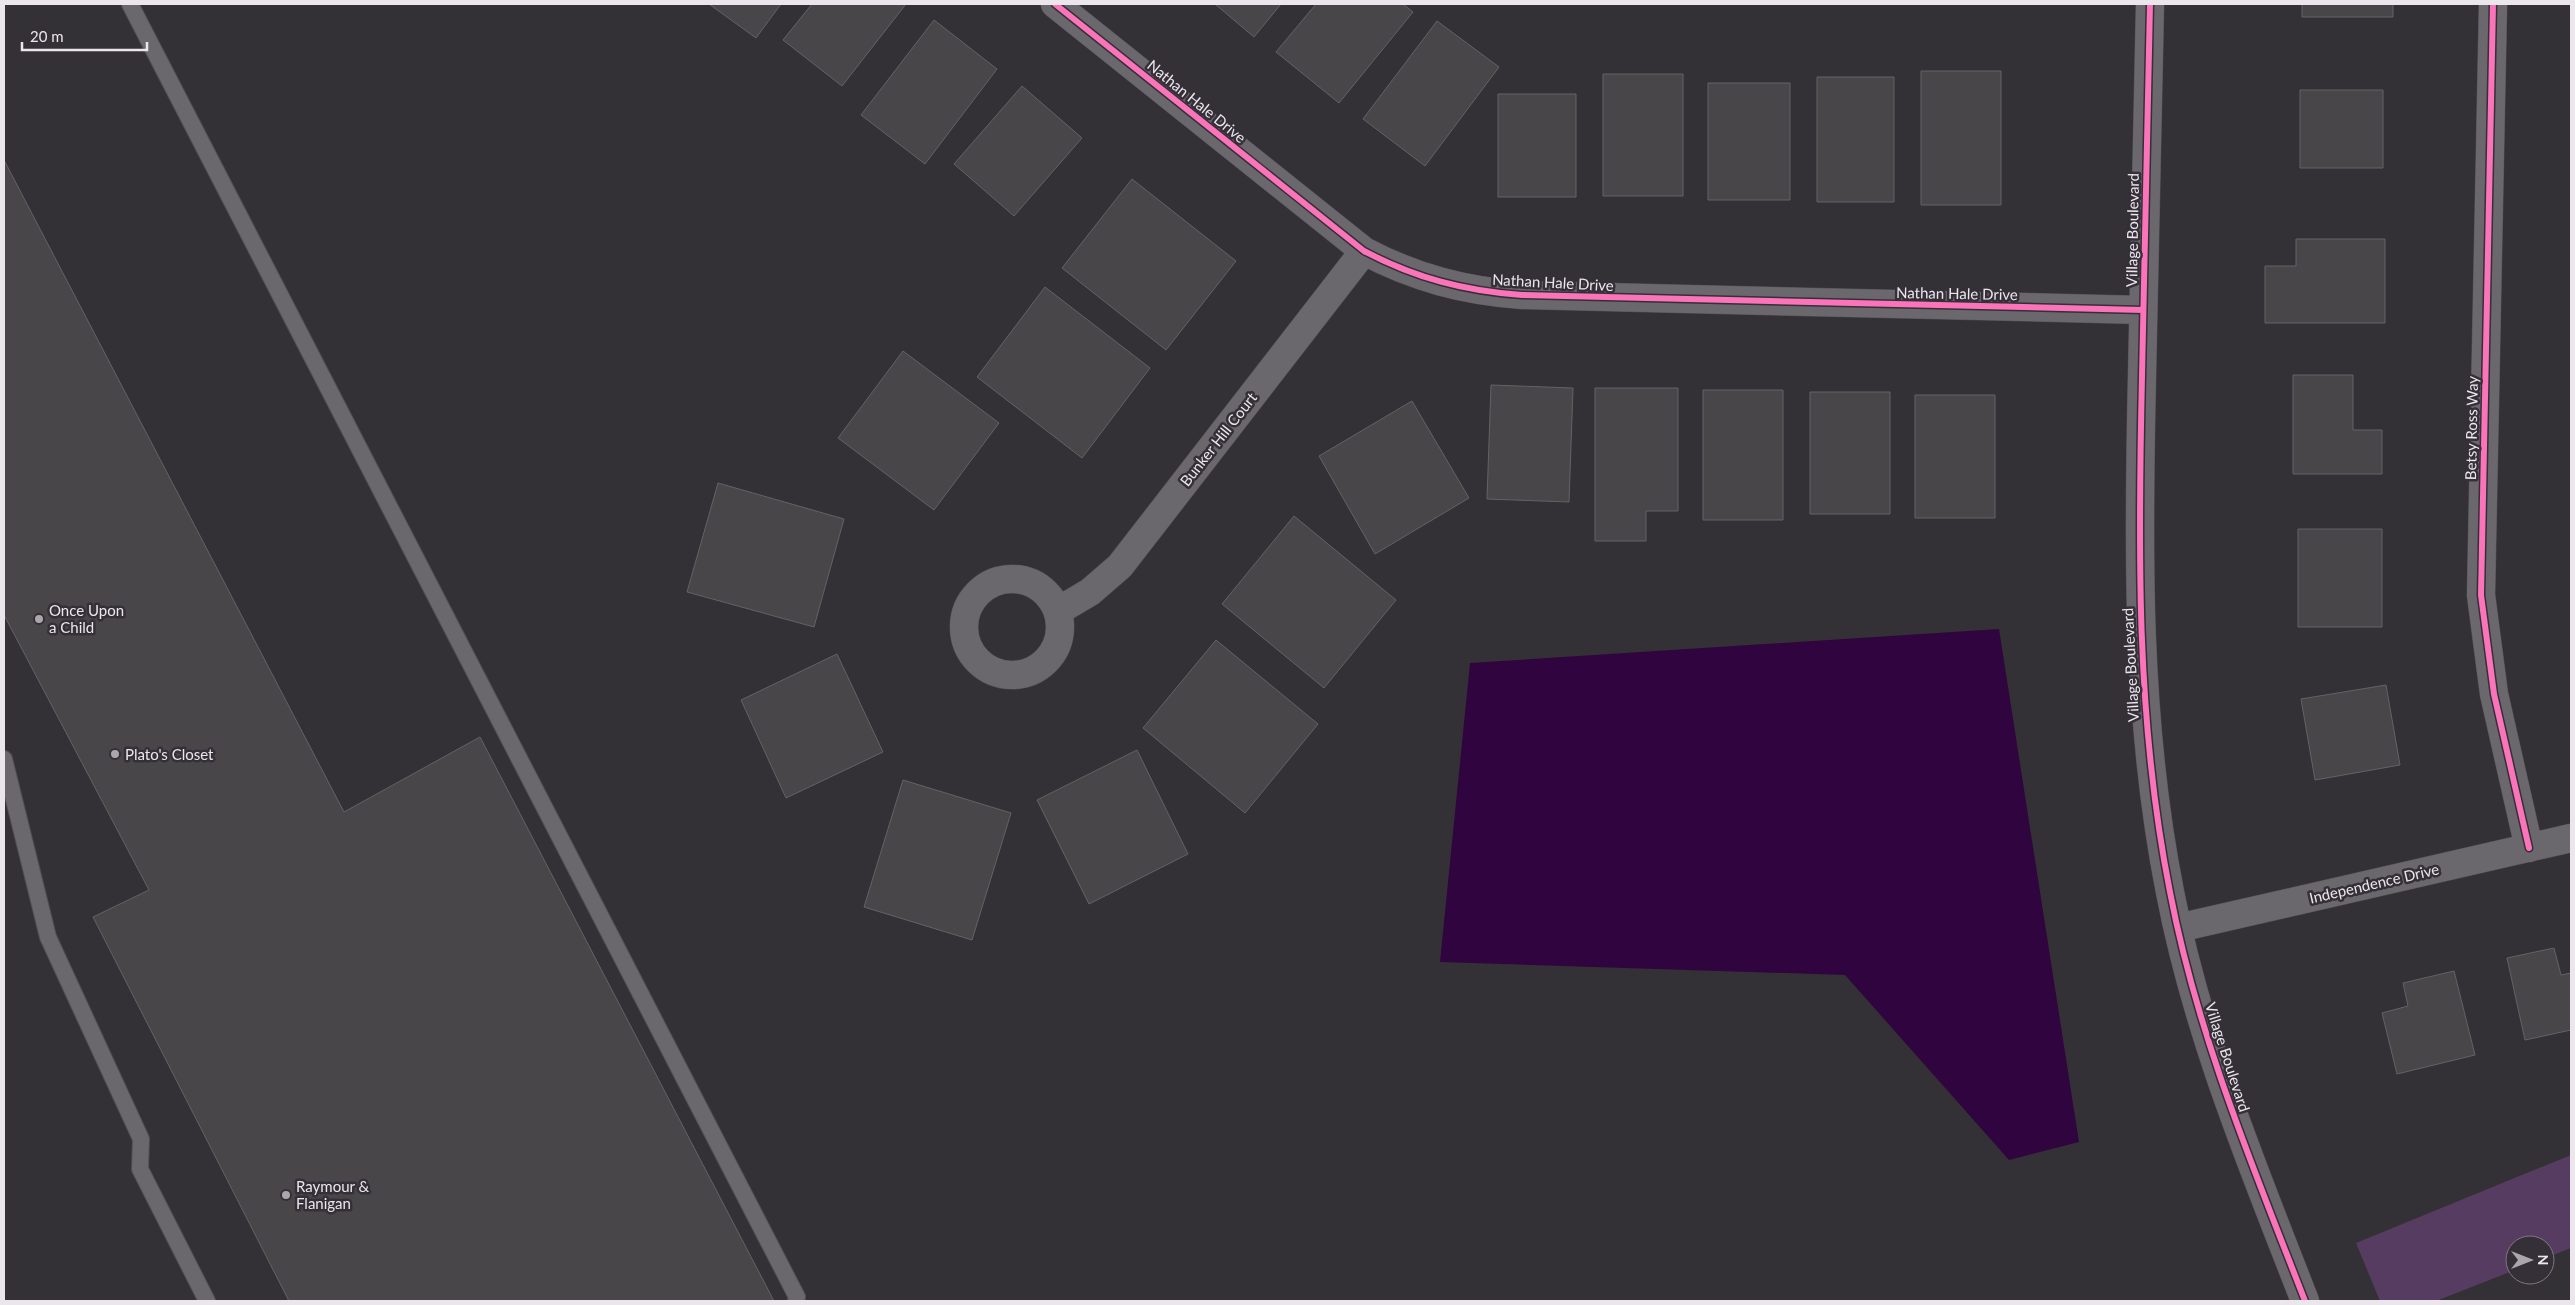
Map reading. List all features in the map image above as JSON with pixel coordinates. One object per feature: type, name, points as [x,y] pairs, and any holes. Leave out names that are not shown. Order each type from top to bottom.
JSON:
[{"type":"street","name":"Nathan Hale Drive","points":[[1055,4],[1364,251],[1430,280],[1473,290],[1522,296],[2143,310]]},
{"type":"street","name":"Village Boulevard","points":[[2150,4],[2138,526],[2142,675],[2152,781],[2165,865],[2178,928],[2201,1019],[2223,1086],[2305,1301]]},
{"type":"street","name":"Betsy Ross Way","points":[[2493,4],[2481,595],[2494,694],[2529,848]]},
{"type":"street","name":"Bunker Hill Court","points":[[1058,611],[1090,592],[1120,566],[1364,251]]},
{"type":"street","name":"Independence Drive","points":[[2178,928],[2571,838]]},
{"type":"lane","points":[[130,4],[797,1297],[796,1301]]},
{"type":"lane","points":[[4,760],[48,937],[141,1139],[140,1169],[207,1301]]},
{"type":"shaded area","points":[[1999,629],[2079,1142],[2009,1160],[1845,975],[1440,962],[1470,663]]},
{"type":"shaded area","points":[[2571,1155],[2571,1248],[2555,1254],[2555,1235],[2505,1235],[2505,1274],[2436,1301],[2380,1301],[2356,1243]]},
{"type":"building","points":[[709,4],[781,4],[756,38]]},
{"type":"building","points":[[812,4],[906,4],[842,86],[783,40]]},
{"type":"building","points":[[1215,4],[1281,4],[1254,37]]},
{"type":"building","points":[[1316,4],[1403,4],[1413,12],[1339,103],[1276,52]]},
{"type":"building","points":[[2302,4],[2393,4],[2393,17],[2302,17]]},
{"type":"building","points":[[934,20],[997,69],[925,164],[861,115]]},
{"type":"building","points":[[1437,21],[1499,67],[1425,166],[1363,119]]},
{"type":"building","points":[[1921,71],[2001,71],[2001,205],[1921,205]]},
{"type":"building","points":[[1603,74],[1683,74],[1683,196],[1603,196]]},
{"type":"building","points":[[1817,77],[1894,77],[1894,202],[1817,202]]},
{"type":"building","points":[[1708,83],[1790,83],[1790,200],[1708,200]]},
{"type":"building","points":[[1022,86],[1082,138],[1014,216],[954,164]]},
{"type":"building","points":[[2300,90],[2383,90],[2383,168],[2300,168]]},
{"type":"building","points":[[1498,94],[1576,94],[1576,197],[1498,197]]},
{"type":"building","points":[[4,160],[344,812],[480,737],[774,1301],[289,1301],[93,917],[149,890],[4,615]]},
{"type":"building","points":[[1132,179],[1236,261],[1166,350],[1062,268]]},
{"type":"building","points":[[2296,239],[2385,239],[2385,323],[2265,323],[2265,266],[2296,266]]},
{"type":"building","points":[[1045,287],[1150,368],[1082,458],[977,377]]},
{"type":"building","points":[[903,351],[999,423],[934,510],[838,438]]},
{"type":"building","points":[[2293,375],[2353,375],[2353,430],[2382,430],[2382,474],[2293,474]]},
{"type":"building","points":[[1491,385],[1573,388],[1569,502],[1487,499]]},
{"type":"building","points":[[1595,388],[1678,388],[1678,511],[1646,511],[1646,541],[1595,541]]},
{"type":"building","points":[[1703,390],[1783,390],[1783,520],[1703,520]]},
{"type":"building","points":[[1810,392],[1890,392],[1890,514],[1810,514]]},
{"type":"building","points":[[1915,395],[1995,395],[1995,518],[1915,518]]},
{"type":"building","points":[[1412,401],[1469,498],[1375,554],[1319,456]]},
{"type":"building","points":[[718,483],[844,519],[814,627],[687,592]]},
{"type":"building","points":[[1294,516],[1396,600],[1324,688],[1222,604]]},
{"type":"building","points":[[2298,529],[2382,529],[2382,627],[2298,627]]},
{"type":"building","points":[[1216,640],[1318,724],[1245,813],[1143,728]]},
{"type":"building","points":[[837,654],[883,752],[786,798],[741,700]]},
{"type":"building","points":[[2386,685],[2400,765],[2315,780],[2301,699]]},
{"type":"building","points":[[1137,750],[1188,854],[1089,904],[1037,800]]},
{"type":"building","points":[[903,780],[1011,813],[972,940],[864,907]]},
{"type":"building","points":[[2554,948],[2561,975],[2571,973],[2571,1030],[2525,1040],[2507,958]]},
{"type":"building","points":[[2454,971],[2475,1055],[2397,1074],[2382,1013],[2408,1006],[2403,983]]},
{"type":"cycle path","points":[[1055,4],[1364,251],[1402,269],[1441,282],[1480,290],[1522,295],[2143,310]]},
{"type":"cycle path","points":[[2150,4],[2140,570],[2145,699],[2151,764],[2170,892],[2181,945],[2195,997],[2228,1100],[2305,1301]]},
{"type":"cycle path","points":[[2493,4],[2481,595],[2494,694],[2529,848]]},
{"type":"place","name":"Once Upon a Child","points":[[39,619]]},
{"type":"place","name":"Plato's Closet","points":[[115,754]]},
{"type":"place","name":"Raymour & Flanigan","points":[[286,1195]]}]
